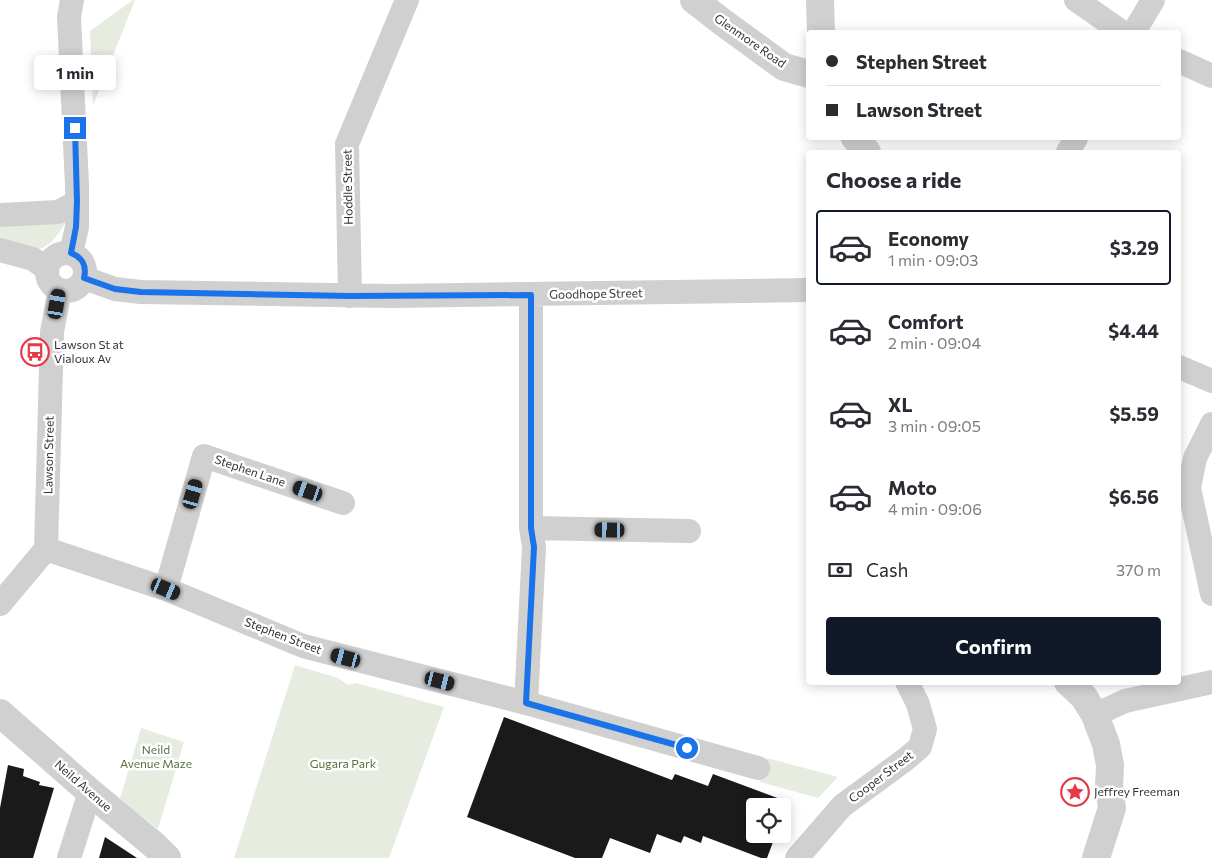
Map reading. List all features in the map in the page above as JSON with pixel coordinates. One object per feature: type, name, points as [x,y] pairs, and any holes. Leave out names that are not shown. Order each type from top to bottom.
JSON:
[{"type":"street","points":[[71,253],[76,227],[77,202],[72,42],[69,17],[72,0]]},
{"type":"street","name":"Hoddle Street","points":[[350,296],[347,144],[407,0]]},
{"type":"street","name":"Glenmore Road","points":[[694,0],[784,67],[806,73]]},
{"type":"street","points":[[820,0],[821,30]]},
{"type":"street","points":[[1076,0],[1119,30]]},
{"type":"street","points":[[1135,30],[1153,0]]},
{"type":"street","points":[[1181,61],[1212,76]]},
{"type":"street","points":[[856,140],[865,150]]},
{"type":"street","points":[[0,215],[58,212],[77,202]]},
{"type":"street","points":[[0,250],[33,259],[48,269]]},
{"type":"street","points":[[65,252],[76,255],[84,263],[86,273],[82,283],[77,288],[66,291],[54,286],[50,281],[48,269],[49,263],[53,258],[65,252]]},
{"type":"street","name":"Goodhope Street","points":[[84,278],[115,289],[141,292],[350,296],[806,290]]},
{"type":"street","name":"Lawson Street","points":[[46,548],[52,332],[60,290]]},
{"type":"street","points":[[526,703],[534,547],[531,528],[531,295]]},
{"type":"street","points":[[1181,368],[1212,381]]},
{"type":"street","points":[[1212,424],[1195,458],[1189,488],[1212,594]]},
{"type":"street","name":"Stephen Lane","points":[[166,589],[204,456],[343,503]]},
{"type":"street","points":[[531,528],[689,532]]},
{"type":"street","points":[[0,604],[46,548]]},
{"type":"street","name":"Stephen Street","points":[[46,548],[166,589],[303,646],[526,703],[758,768]]},
{"type":"street","points":[[1095,715],[1125,701],[1212,682]]},
{"type":"street","name":"Cooper Street","points":[[797,858],[842,806],[920,747],[925,729],[918,704],[908,685]]},
{"type":"street","points":[[1071,685],[1084,697],[1095,715],[1106,744],[1110,766],[1109,787],[1112,808],[1096,858]]},
{"type":"street","name":"Neild Avenue","points":[[0,713],[167,858]]},
{"type":"street","points":[[1078,858],[1098,804],[1109,787]]},
{"type":"street","points":[[69,858],[90,792]]},
{"type":"green space","points":[[135,0],[93,106],[90,31]]},
{"type":"green space","points":[[65,217],[66,222],[58,234],[43,248],[35,249],[0,239],[0,224]]},
{"type":"green space","name":"Gugara Park","points":[[295,665],[338,678],[348,685],[356,683],[444,707],[389,858],[234,858]]},
{"type":"green space","name":"Neild Avenue Maze","points":[[141,728],[184,742],[158,829],[120,799]]},
{"type":"green space","points":[[767,758],[838,777],[818,798],[760,782]]},
{"type":"building","points":[[504,717],[672,780],[675,774],[708,786],[713,774],[777,798],[746,798],[746,843],[773,843],[767,858],[761,858],[703,836],[701,843],[684,836],[681,843],[657,834],[650,853],[610,838],[602,858],[575,858],[467,817]]},
{"type":"building","points":[[8,765],[24,769],[23,776],[40,782],[39,785],[54,788],[33,858],[0,858],[0,808]]},
{"type":"building","points":[[105,837],[137,858],[99,858]]},
{"type":"place","name":"Lawson St at Vialoux Av","points":[[35,352]]},
{"type":"place","name":"Jeffrey Freeman","points":[[1075,792]]},
{"type":"route","points":[[75,128],[78,184],[76,227],[71,253],[80,258],[84,263],[86,273],[84,278],[115,289],[141,292],[350,296],[531,295],[531,528],[534,547],[526,703],[687,748]]}]
